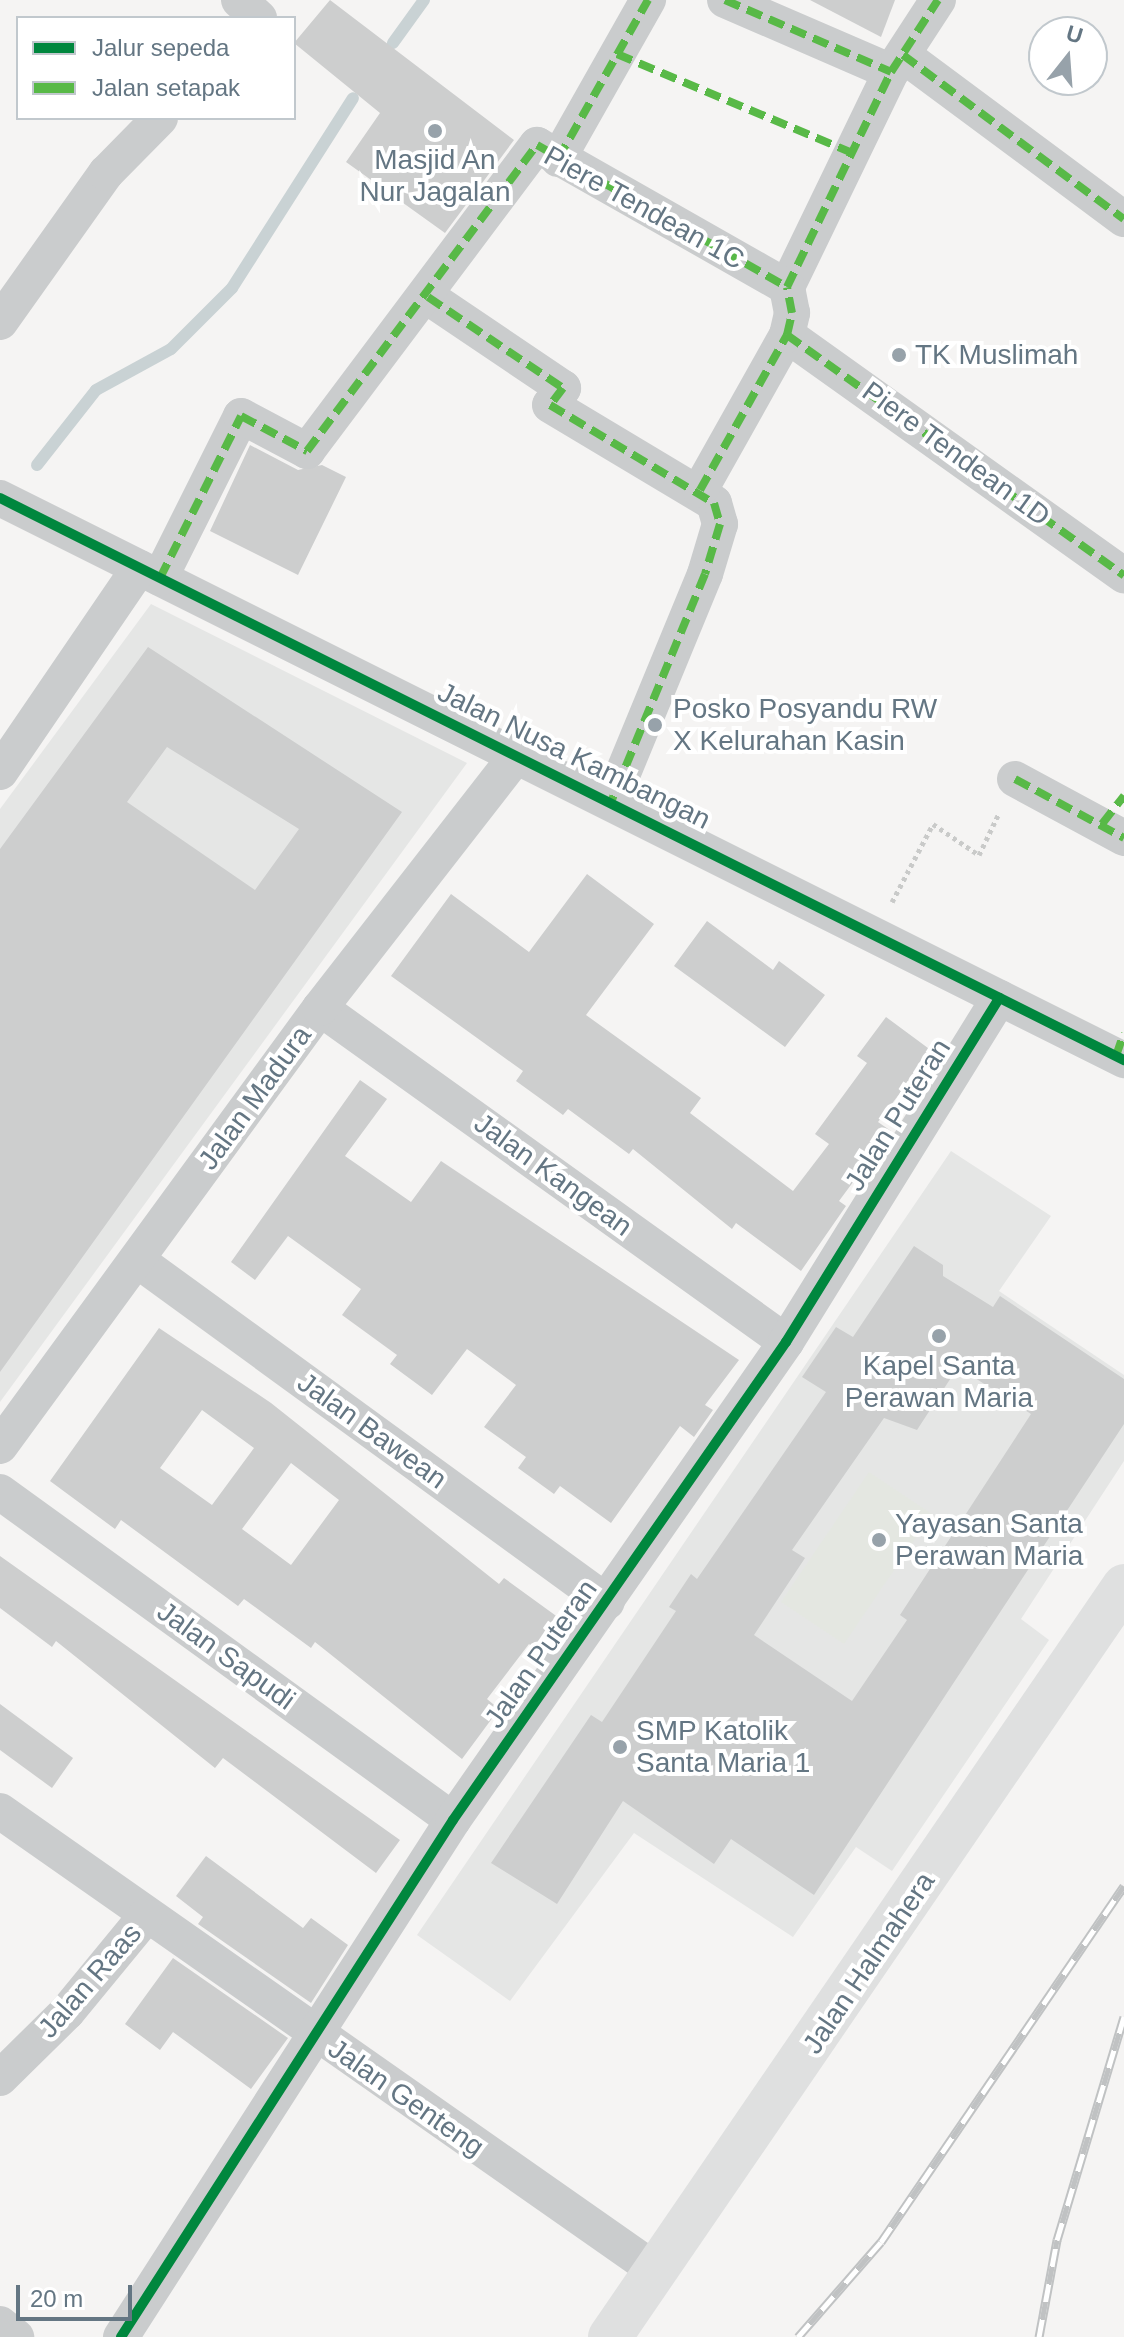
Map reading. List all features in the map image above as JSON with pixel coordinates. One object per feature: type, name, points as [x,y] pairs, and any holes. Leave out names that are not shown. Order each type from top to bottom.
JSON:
[{"type":"street","points":[[239,0],[257,16]]},
{"type":"street","points":[[261,16],[279,0]]},
{"type":"street","points":[[558,159],[648,0]]},
{"type":"street","points":[[725,0],[897,64],[1124,219]]},
{"type":"street","points":[[700,490],[787,335],[792,313],[787,287],[897,64],[938,0]]},
{"type":"street","points":[[0,322],[106,173],[158,120]]},
{"type":"street","name":"Piere Tendean 1C","points":[[150,573],[241,416],[307,451],[428,297],[537,145],[787,287]]},
{"type":"street","points":[[428,297],[563,388],[550,405],[700,490],[714,503],[720,524],[705,574],[612,800]]},
{"type":"street","name":"Piere Tendean 1D","points":[[787,335],[1124,575]]},
{"type":"street","name":"Jalan Nusa Kambangan","points":[[0,498],[612,800],[999,998],[1121,1050]]},
{"type":"street","points":[[0,772],[150,573]]},
{"type":"street","name":"Jalan Madura","points":[[0,1446],[320,1008],[517,755]]},
{"type":"street","points":[[1015,779],[1124,838]]},
{"type":"street","name":"Jalan Puteran","points":[[121,2337],[453,1820],[786,1342],[999,998]]},
{"type":"street","name":"Jalan Kangean","points":[[320,1008],[786,1342]]},
{"type":"street","name":"Jalan Bawean","points":[[137,1260],[607,1602]]},
{"type":"street","name":"Jalan Sapudi","points":[[0,1492],[453,1820]]},
{"type":"street","name":"Jalan Halmahera","points":[[610,2337],[658,2272],[1124,1586]]},
{"type":"street","name":"Jalan Genteng","points":[[0,1811],[145,1917],[658,2272]]},
{"type":"street","name":"Jalan Raas","points":[[0,2078],[67,2012],[145,1917]]},
{"type":"street","points":[[0,2324],[16,2337]]},
{"type":"path","points":[[875,934],[933,824],[979,855],[1015,779]]},
{"type":"shaded area","points":[[151,604],[467,763],[0,1402],[0,809]]},
{"type":"shaded area","name":"Yayasan Santa Perawan Maria","points":[[951,1151],[1051,1216],[999,1291],[1124,1375],[1124,1461],[1021,1619],[1049,1640],[892,1871],[856,1847],[793,1937],[634,1833],[510,2001],[417,1935]]},
{"type":"shaded area","points":[[869,1472],[932,1514],[844,1644],[781,1602]]},
{"type":"building","name":"Masjid An Nur Jagalan","points":[[330,0],[514,140],[445,233],[346,162],[380,113],[296,45],[296,41]]},
{"type":"building","points":[[810,0],[895,0],[881,37]]},
{"type":"building","points":[[250,445],[298,470],[322,465],[346,477],[298,575],[210,531]]},
{"type":"building","points":[[148,647],[402,812],[0,1372],[0,849]],"holes":[[[167,747],[299,829],[255,890],[127,802]]]},
{"type":"building","points":[[587,874],[654,924],[586,1015],[701,1098],[690,1113],[793,1191],[829,1144],[815,1134],[867,1063],[857,1056],[886,1017],[932,1051],[878,1122],[891,1131],[839,1201],[846,1206],[801,1271],[736,1223],[732,1229],[633,1149],[629,1154],[568,1109],[563,1115],[516,1081],[523,1071],[391,976],[451,894],[529,952]]},
{"type":"building","points":[[707,921],[773,970],[779,961],[825,995],[785,1047],[674,966]]},
{"type":"building","points":[[360,1080],[387,1099],[345,1156],[411,1202],[441,1161],[739,1360],[705,1405],[713,1410],[694,1437],[680,1426],[611,1523],[560,1486],[554,1494],[518,1468],[526,1457],[484,1427],[516,1385],[467,1349],[432,1395],[390,1364],[397,1355],[342,1315],[361,1289],[288,1236],[255,1280],[231,1262]]},
{"type":"building","points":[[914,1246],[943,1265],[943,1276],[993,1307],[1000,1296],[1124,1379],[1124,1424],[814,1895],[731,1839],[714,1864],[623,1801],[557,1904],[491,1863],[591,1715],[602,1722],[676,1611],[669,1607],[691,1574],[697,1579],[826,1392],[802,1377],[836,1327],[853,1337]],"holes":[[[958,1367],[1031,1414],[900,1615],[907,1620],[852,1701],[754,1635],[805,1558],[792,1550],[884,1418],[917,1430]]]},
{"type":"building","points":[[159,1328],[271,1403],[499,1584],[504,1578],[559,1618],[536,1650],[529,1644],[487,1699],[499,1709],[462,1759],[315,1642],[311,1648],[244,1599],[238,1606],[121,1520],[115,1529],[50,1481]],"holes":[[[202,1410],[254,1448],[212,1505],[160,1468]],[[291,1463],[339,1500],[291,1565],[242,1529]]]},
{"type":"building","points":[[0,1556],[400,1840],[376,1873],[223,1758],[215,1768],[56,1641],[52,1647],[0,1608]]},
{"type":"building","points":[[0,1704],[73,1758],[52,1788],[0,1750]]},
{"type":"building","points":[[206,1856],[303,1928],[311,1918],[348,1945],[311,2003],[198,1924],[203,1917],[176,1896]]},
{"type":"building","points":[[173,1958],[288,2038],[251,2089],[173,2032],[160,2050],[125,2024]]},
{"type":"waterway","points":[[393,43],[424,0]]},
{"type":"waterway","points":[[37,465],[96,390],[171,349],[232,288],[353,98]]},
{"type":"railway","points":[[798,2337],[881,2242],[1124,1886]]},
{"type":"railway","points":[[1039,2337],[1057,2240],[1124,2017]]},
{"type":"marked path","points":[[558,159],[648,0]]},
{"type":"marked path","points":[[725,0],[891,72]]},
{"type":"marked path","points":[[700,490],[787,335],[792,313],[787,287],[891,72],[938,0]]},
{"type":"marked path","points":[[617,54],[852,153]]},
{"type":"marked path","points":[[903,55],[1124,219]]},
{"type":"marked path","points":[[160,578],[241,416],[307,451],[537,145],[787,287]]},
{"type":"marked path","points":[[428,297],[563,388],[550,405],[714,503],[720,524],[705,574],[612,800]]},
{"type":"marked path","points":[[787,335],[1124,575]]},
{"type":"marked path","points":[[1015,779],[1124,838]]},
{"type":"marked path","points":[[1102,824],[1124,796]]},
{"type":"marked path","points":[[1116,1056],[1124,1033]]},
{"type":"cycle path","points":[[0,498],[1124,1060]]},
{"type":"cycle path","points":[[121,2337],[453,1820],[786,1342],[999,998]]},
{"type":"place","name":"Masjid An Nur Jagalan","points":[[435,131]]},
{"type":"place","name":"TK Muslimah","points":[[899,355]]},
{"type":"place","name":"Posko Posyandu RW X Kelurahan Kasin","points":[[655,725]]},
{"type":"place","name":"Kapel Santa Perawan Maria","points":[[939,1336]]},
{"type":"place","name":"Yayasan Santa Perawan Maria","points":[[879,1540]]},
{"type":"place","name":"SMP Katolik Santa Maria 1","points":[[620,1747]]}]
